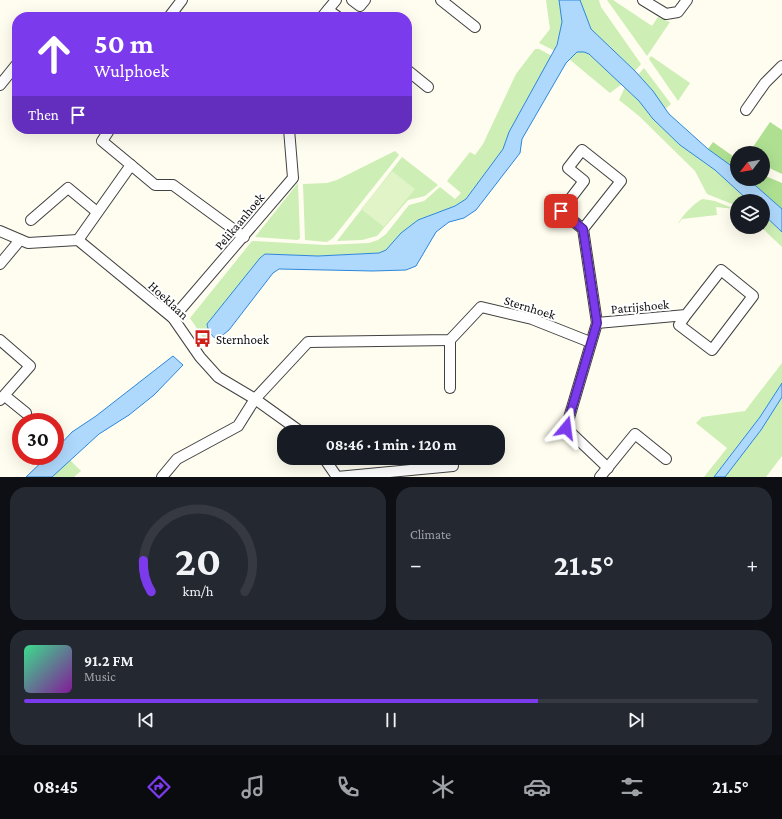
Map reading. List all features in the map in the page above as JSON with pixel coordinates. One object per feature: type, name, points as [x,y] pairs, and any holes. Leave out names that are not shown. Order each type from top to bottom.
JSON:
[{"type":"street","points":[[173,12],[182,0]]},
{"type":"street","points":[[326,12],[336,0]]},
{"type":"street","points":[[352,0],[360,6],[365,0]]},
{"type":"street","points":[[441,0],[475,27]]},
{"type":"street","points":[[643,0],[659,11],[666,14],[673,14],[678,12],[687,0]]},
{"type":"street","points":[[746,110],[765,83],[775,75],[782,66]]},
{"type":"street","points":[[0,85],[12,70]]},
{"type":"street","points":[[412,74],[428,87]]},
{"type":"street","points":[[107,134],[102,141],[155,185],[173,185],[244,237]]},
{"type":"street","name":"Pelikaanhoek","points":[[172,318],[244,237],[293,178],[289,134]]},
{"type":"street","points":[[583,229],[621,181],[582,150],[568,168],[584,181],[561,211],[583,229],[597,323],[590,342],[566,428],[608,468]]},
{"type":"street","points":[[0,231],[28,243],[78,240],[131,165]]},
{"type":"street","points":[[31,220],[68,188],[97,212]]},
{"type":"street","points":[[0,264],[20,240]]},
{"type":"street","name":"Hoeklaan","points":[[78,240],[172,318],[200,357],[218,376],[255,399],[291,425]]},
{"type":"street","name":"Patrijshoek","points":[[597,323],[686,315],[720,270],[754,296],[712,350],[679,325],[686,315]]},
{"type":"street","name":"Sternhoek","points":[[450,340],[481,307],[532,319],[590,342]]},
{"type":"street","points":[[0,340],[30,366],[2,398],[26,413]]},
{"type":"street","points":[[162,477],[177,459],[238,426],[255,399],[308,342],[450,340],[450,388]]},
{"type":"street","points":[[600,477],[635,434],[666,459]]},
{"type":"street","points":[[329,465],[337,477],[453,466]]},
{"type":"green space","points":[[546,0],[559,0],[560,3],[562,22],[555,51],[539,43],[550,29]]},
{"type":"green space","points":[[580,0],[599,0],[601,7],[641,64],[635,71],[591,29]]},
{"type":"green space","points":[[607,0],[613,0],[652,26],[658,17],[670,22],[647,56]]},
{"type":"green space","points":[[535,49],[539,49],[552,56],[509,132],[503,149],[466,199],[455,206],[418,220],[401,234],[386,250],[379,253],[318,256],[265,254],[260,258],[207,324],[211,334],[205,341],[190,318],[252,241],[325,245],[369,243],[378,240],[386,234],[409,205],[424,201],[440,187],[455,199],[461,193],[447,181],[470,152],[475,155],[483,144],[516,74]]},
{"type":"green space","points":[[577,52],[589,54],[622,84],[610,93],[569,59]]},
{"type":"green space","points":[[651,56],[690,83],[678,101],[649,59]]},
{"type":"green space","points":[[644,68],[671,104],[665,109],[653,91],[638,75]]},
{"type":"green space","points":[[625,87],[639,101],[653,119],[680,145],[715,170],[730,184],[730,186],[733,186],[741,194],[730,194],[730,203],[707,194],[695,171],[639,116],[619,100]]},
{"type":"green space","points":[[770,122],[782,130],[782,174],[770,168],[770,146],[754,146]]},
{"type":"green space","points":[[713,142],[730,154],[730,165],[708,149]]},
{"type":"green space","points":[[395,151],[399,155],[333,238],[327,242],[305,240],[303,184],[327,183],[337,180]]},
{"type":"green space","points":[[402,157],[438,185],[425,196],[408,200],[377,236],[362,240],[337,241]]},
{"type":"green space","points":[[392,171],[415,189],[384,227],[361,209]]},
{"type":"green space","points":[[770,178],[782,183],[782,209],[770,198],[770,194],[765,194],[756,186],[770,186]]},
{"type":"green space","points":[[298,183],[300,238],[298,240],[255,237]]},
{"type":"green space","points":[[700,200],[715,201],[730,207],[730,208],[716,207],[717,215],[682,219],[678,224],[682,217]]},
{"type":"green space","points":[[770,221],[782,232],[782,247],[768,234],[770,234]]},
{"type":"green space","points":[[782,363],[782,383],[760,417],[714,477],[704,477],[727,448],[696,423],[702,417],[745,411]]},
{"type":"green space","points":[[782,397],[782,456],[766,477],[725,477],[761,430]]},
{"type":"green space","points":[[70,460],[81,471],[74,477],[52,477]]},
{"type":"water","points":[[559,0],[580,0],[591,29],[635,71],[653,91],[669,114],[708,149],[730,165],[730,184],[715,170],[680,145],[653,119],[639,101],[589,54],[577,52],[566,63],[522,139],[520,153],[476,210],[464,218],[449,222],[436,232],[416,266],[406,270],[373,271],[279,269],[273,273],[229,330],[218,339],[212,335],[207,324],[260,258],[265,254],[318,256],[379,253],[386,250],[401,233],[418,220],[455,206],[466,199],[503,149],[509,132],[557,45],[562,22]]},
{"type":"water","points":[[733,186],[756,186],[765,194],[741,194]]},
{"type":"water","points":[[770,198],[782,209],[782,232],[770,221]]},
{"type":"water","points":[[173,356],[183,365],[154,395],[129,415],[99,434],[52,477],[26,477],[39,465],[64,465],[64,440],[72,432],[96,416]]},
{"type":"water","points":[[782,383],[782,397],[761,430],[725,477],[714,477],[760,417]]},
{"type":"place","name":"Sternhoek","points":[[203,339]]},
{"type":"route","points":[[561,211],[583,229],[597,323],[590,342],[566,428]]}]
